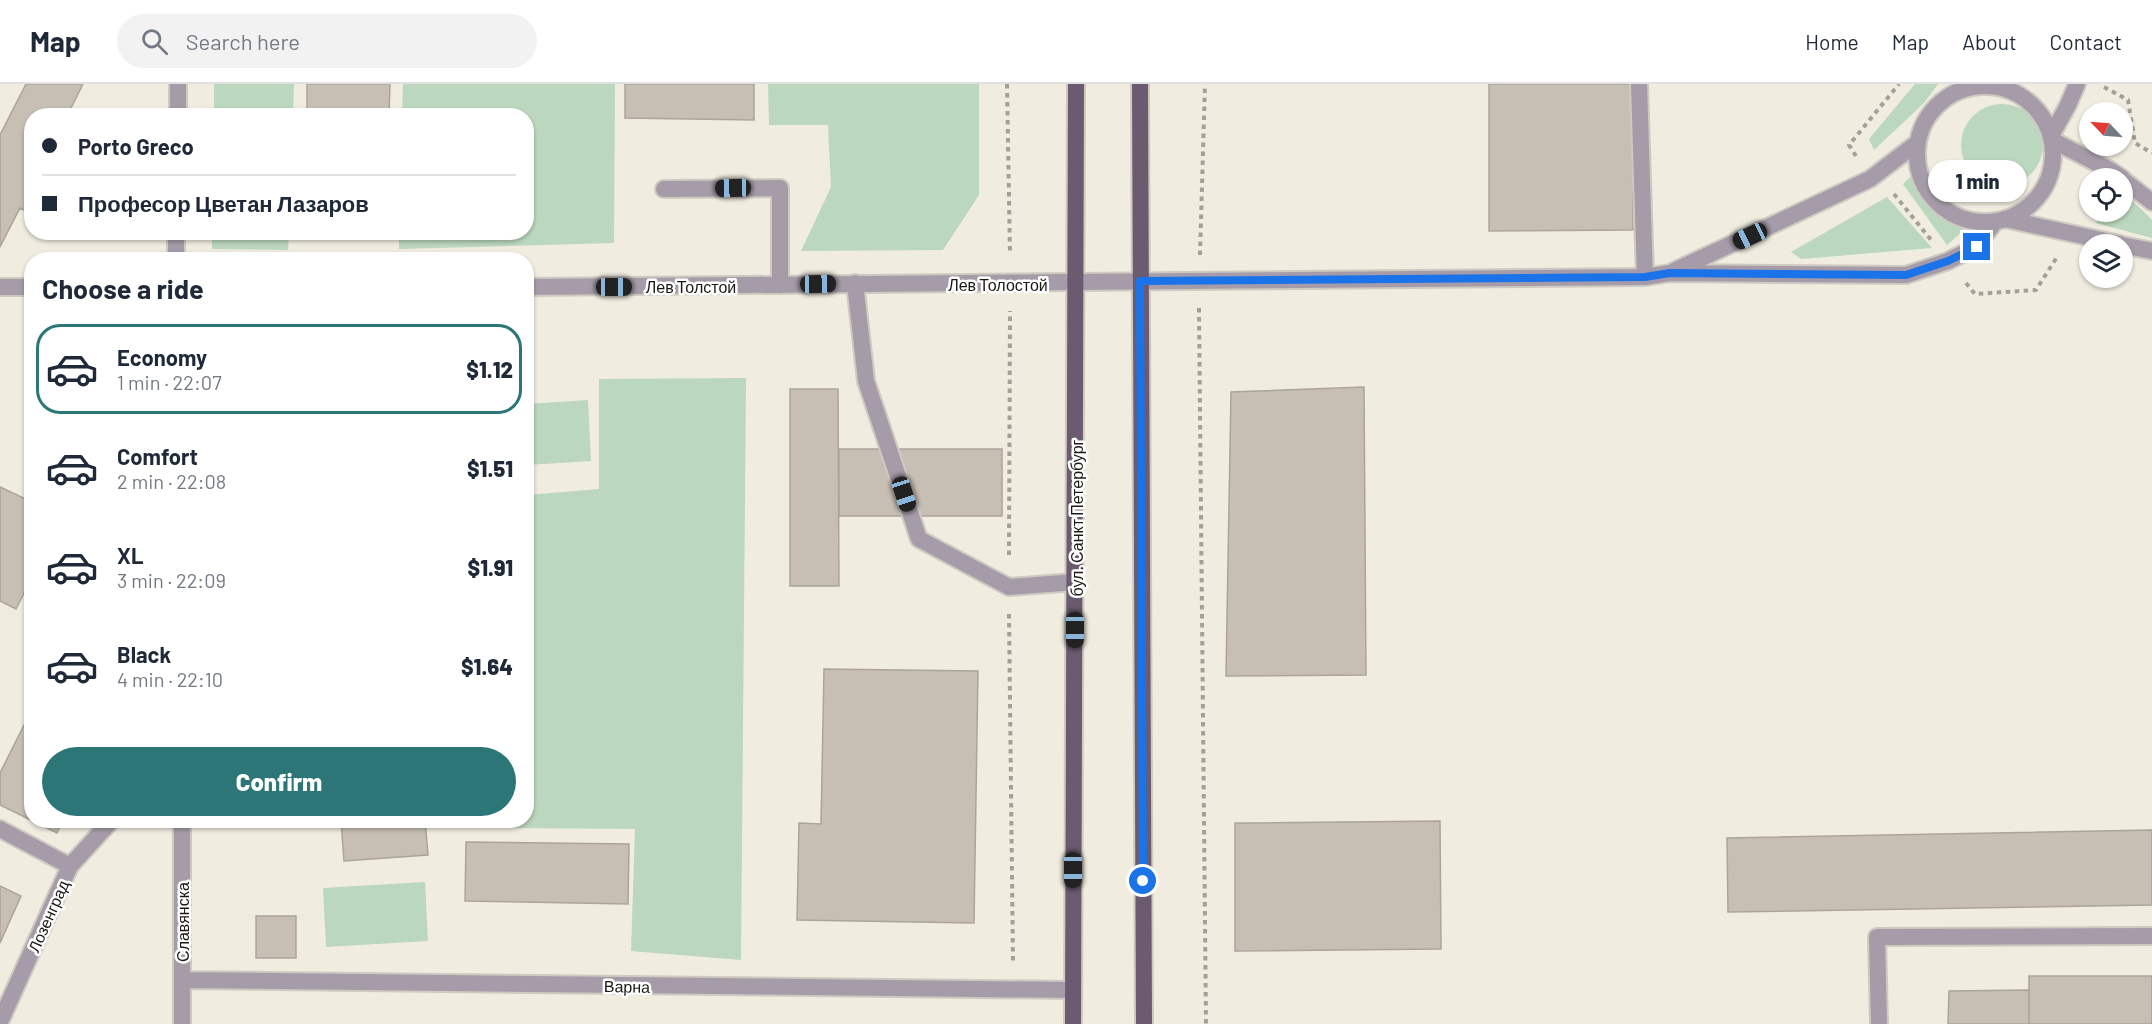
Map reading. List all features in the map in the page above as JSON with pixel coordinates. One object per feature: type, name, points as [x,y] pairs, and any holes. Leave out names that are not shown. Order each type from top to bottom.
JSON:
[{"type":"main road","name":"бул. Санкт Петербург","points":[[1073,1024],[1076,84]]},
{"type":"main road","points":[[1140,84],[1144,1024]]},
{"type":"street","points":[[178,84],[178,108]]},
{"type":"street","points":[[1639,84],[1645,277]]},
{"type":"street","points":[[2051,138],[2077,84]]},
{"type":"street","points":[[1670,273],[1906,275],[1948,261],[1977,247],[2000,220],[2023,211],[2038,197],[2048,180],[2053,161],[2051,138],[2043,118],[2031,104],[2016,93],[1998,87],[1962,87],[1932,111],[1917,143],[1918,164],[1924,184],[1936,202],[1954,215],[1974,222],[2000,220],[2079,235]]},
{"type":"street","points":[[2051,138],[2106,168]]},
{"type":"street","points":[[1670,273],[1870,179],[1917,143]]},
{"type":"street","points":[[2133,187],[2152,202]]},
{"type":"street","points":[[664,189],[780,188],[780,285]]},
{"type":"street","points":[[2133,247],[2152,251]]},
{"type":"street","name":"Лев Толостой","points":[[855,284],[1077,284],[1140,281],[1645,277],[1670,273]]},
{"type":"street","points":[[855,284],[866,381],[919,539],[1009,587],[1075,582]]},
{"type":"street","name":"Лев Толстой","points":[[534,287],[855,284]]},
{"type":"street","points":[[0,286],[24,287]]},
{"type":"street","name":"Лозенград","points":[[0,1022],[70,866],[105,828]]},
{"type":"street","name":"Славянска","points":[[182,828],[182,1024]]},
{"type":"street","points":[[0,830],[70,866]]},
{"type":"street","points":[[1879,1024],[1877,937],[2152,936]]},
{"type":"street","name":"Варна","points":[[182,980],[1073,990]]},
{"type":"path","points":[[1205,84],[1199,282],[1206,1024]]},
{"type":"path","points":[[1899,84],[1849,145],[1870,179],[1892,191],[1975,294],[2036,290],[2073,234]]},
{"type":"path","points":[[2098,84],[2128,100],[2135,143],[2152,153]]},
{"type":"green space","points":[[214,84],[294,84],[293,108],[214,108]]},
{"type":"green space","points":[[403,84],[615,84],[614,243],[399,249],[399,240],[534,240],[534,108],[402,108]]},
{"type":"green space","points":[[768,84],[979,84],[979,195],[943,250],[801,251],[831,187],[828,125],[769,125]]},
{"type":"green space","points":[[1915,84],[1938,84],[1924,103],[1874,150],[1869,139]]},
{"type":"green space","points":[[2002,104],[2018,107],[2031,116],[2040,129],[2043,145],[2040,161],[2031,174],[2018,183],[2002,186],[1986,183],[1973,174],[1964,161],[1961,145],[1964,129],[1973,116],[1986,107]]},
{"type":"green space","points":[[1913,174],[1932,207],[1964,230],[1947,245],[1903,184]]},
{"type":"green space","points":[[1887,197],[1932,248],[1801,259],[1791,252]]},
{"type":"green space","points":[[2133,201],[2152,220],[2152,238],[2096,223],[2133,222]]},
{"type":"green space","points":[[212,240],[289,240],[288,250],[212,249]]},
{"type":"green space","points":[[746,378],[741,960],[631,951],[635,829],[512,828],[534,828],[534,494],[599,489],[599,379]]},
{"type":"green space","points":[[588,400],[591,461],[534,465],[534,404]]},
{"type":"green space","points":[[425,882],[428,941],[326,947],[323,888]]},
{"type":"building","points":[[26,84],[83,84],[71,108],[24,108],[24,210],[20,208],[0,247],[0,135]]},
{"type":"building","points":[[307,84],[390,84],[389,108],[307,108]]},
{"type":"building","points":[[625,84],[754,84],[754,120],[625,118]]},
{"type":"building","points":[[1489,84],[1632,84],[1633,230],[1489,231]]},
{"type":"building","points":[[1364,387],[1366,675],[1226,676],[1231,392]]},
{"type":"building","points":[[790,389],[838,389],[839,586],[790,586]]},
{"type":"building","points":[[839,449],[1002,449],[1002,516],[839,516]]},
{"type":"building","points":[[0,487],[24,498],[24,593],[16,609],[0,601]]},
{"type":"building","points":[[824,669],[978,671],[974,923],[797,920],[799,823],[821,824]]},
{"type":"building","points":[[24,725],[24,817],[0,805],[0,773]]},
{"type":"building","points":[[1440,821],[1441,949],[1235,951],[1235,823]]},
{"type":"building","points":[[47,828],[59,828],[57,833]]},
{"type":"building","points":[[342,828],[426,828],[428,855],[344,861]]},
{"type":"building","points":[[2152,830],[2152,905],[1728,912],[1727,838]]},
{"type":"building","points":[[466,842],[629,844],[628,904],[465,901]]},
{"type":"building","points":[[0,886],[21,896],[0,943]]},
{"type":"building","points":[[256,916],[296,916],[296,958],[256,958]]},
{"type":"building","points":[[2029,976],[2152,976],[2152,1024],[2029,1024]]},
{"type":"building","points":[[2029,990],[2029,1024],[1948,1024],[1949,991]]},
{"type":"route","points":[[1143,881],[1140,281],[1645,277],[1670,273],[1906,275],[1948,261],[1977,247]]}]
